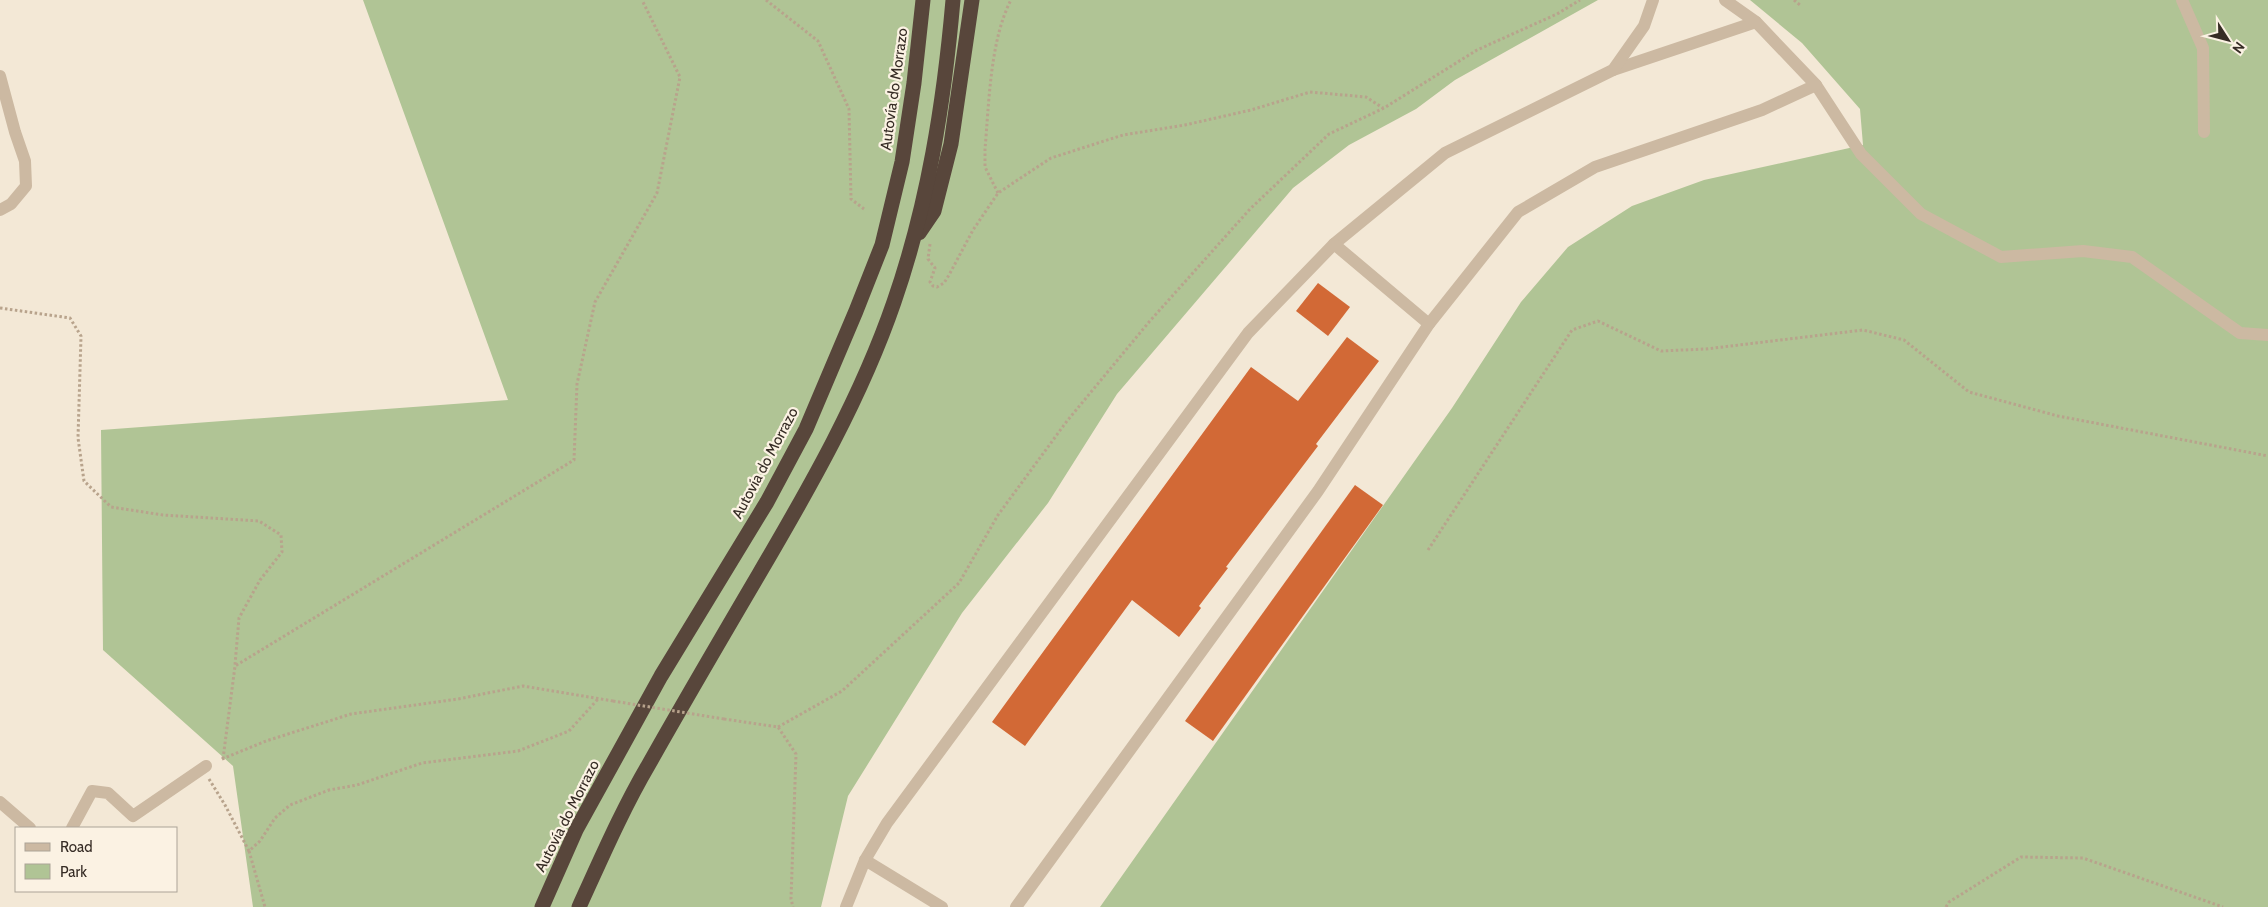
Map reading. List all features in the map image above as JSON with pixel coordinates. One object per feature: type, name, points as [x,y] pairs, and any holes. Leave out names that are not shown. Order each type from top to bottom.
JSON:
[{"type":"highway","name":"Autovía do Morrazo","points":[[542,907],[576,830],[656,684],[768,502],[806,428],[856,312],[882,245],[902,162],[914,83],[923,0]]},
{"type":"highway","points":[[579,907],[647,766],[794,516],[837,435],[887,321],[914,241],[938,130],[946,76],[953,0]]},
{"type":"highway","points":[[914,241],[934,211],[951,144],[972,0]]},
{"type":"street","points":[[1613,70],[1644,26],[1653,0]]},
{"type":"street","points":[[1725,0],[1756,22],[1816,85],[1860,154],[1922,214],[2001,257],[2083,251],[2132,257],[2240,333],[2268,335]]},
{"type":"street","points":[[2182,0],[2203,48],[2204,132]]},
{"type":"street","points":[[846,907],[865,860],[886,824],[1248,333],[1334,244],[1445,153],[1613,70],[1756,22]]},
{"type":"street","points":[[0,76],[14,132],[25,161],[26,186],[11,204],[0,210]]},
{"type":"street","points":[[1016,907],[1318,491],[1429,324],[1518,212],[1595,167],[1762,110],[1816,85]]},
{"type":"street","points":[[1334,244],[1429,324]]},
{"type":"street","points":[[73,827],[92,791],[108,793],[133,816],[203,767]]},
{"type":"street","points":[[0,802],[29,827]]},
{"type":"street","points":[[865,860],[942,907]]},
{"type":"path","points":[[235,666],[574,460],[577,384],[595,302],[657,193],[680,77],[642,0]]},
{"type":"path","points":[[766,0],[818,41],[849,109],[851,199],[864,209]]},
{"type":"path","points":[[998,193],[985,167],[985,149],[998,39],[1003,16],[1011,0]]},
{"type":"path","points":[[264,907],[249,851],[203,767],[266,741],[351,714],[458,699],[523,686],[778,727],[842,691],[959,583],[998,515],[1067,420],[1149,322],[1238,223],[1329,134],[1384,108],[1477,50],[1557,14],[1580,0]]},
{"type":"path","points":[[1794,0],[1800,5]]},
{"type":"path","points":[[930,241],[928,259],[935,268],[930,282],[933,286],[937,286],[944,283],[950,275],[973,230],[998,193],[1051,158],[1122,136],[1251,110],[1310,92],[1366,97],[1384,108]]},
{"type":"path","points":[[0,308],[70,318],[81,336],[78,438],[84,481],[111,507],[163,515],[259,521],[281,535],[282,552],[260,580],[239,618],[223,759]]},
{"type":"path","points":[[1428,550],[1572,330],[1598,321],[1661,351],[1706,349],[1863,330],[1904,340],[1969,392],[2058,416],[2268,456]]},
{"type":"path","points":[[249,851],[260,841],[275,818],[290,804],[329,790],[357,785],[422,763],[518,752],[569,731],[598,699]]},
{"type":"path","points":[[778,727],[796,754],[791,899],[793,907]]},
{"type":"path","points":[[1946,907],[1949,902],[2021,857],[2083,858],[2223,907]]},
{"type":"green space","points":[[363,0],[1598,0],[1455,80],[1416,109],[1349,145],[1293,188],[1117,394],[1048,503],[962,613],[848,796],[821,907],[253,907],[233,766],[103,650],[101,430],[508,400]]},
{"type":"green space","points":[[1750,0],[2268,0],[2268,907],[1100,907],[1452,408],[1521,302],[1568,247],[1632,206],[1704,180],[1863,145],[1860,109],[1802,43]]},
{"type":"building","points":[[1318,283],[1350,307],[1328,336],[1296,311]]},
{"type":"building","points":[[1347,337],[1379,361],[1316,444],[1318,446],[1226,567],[1228,568],[1199,606],[1201,608],[1179,637],[1132,600],[1025,746],[992,722],[1251,367],[1298,401]]},
{"type":"building","points":[[1355,485],[1383,505],[1213,741],[1185,721]]}]
